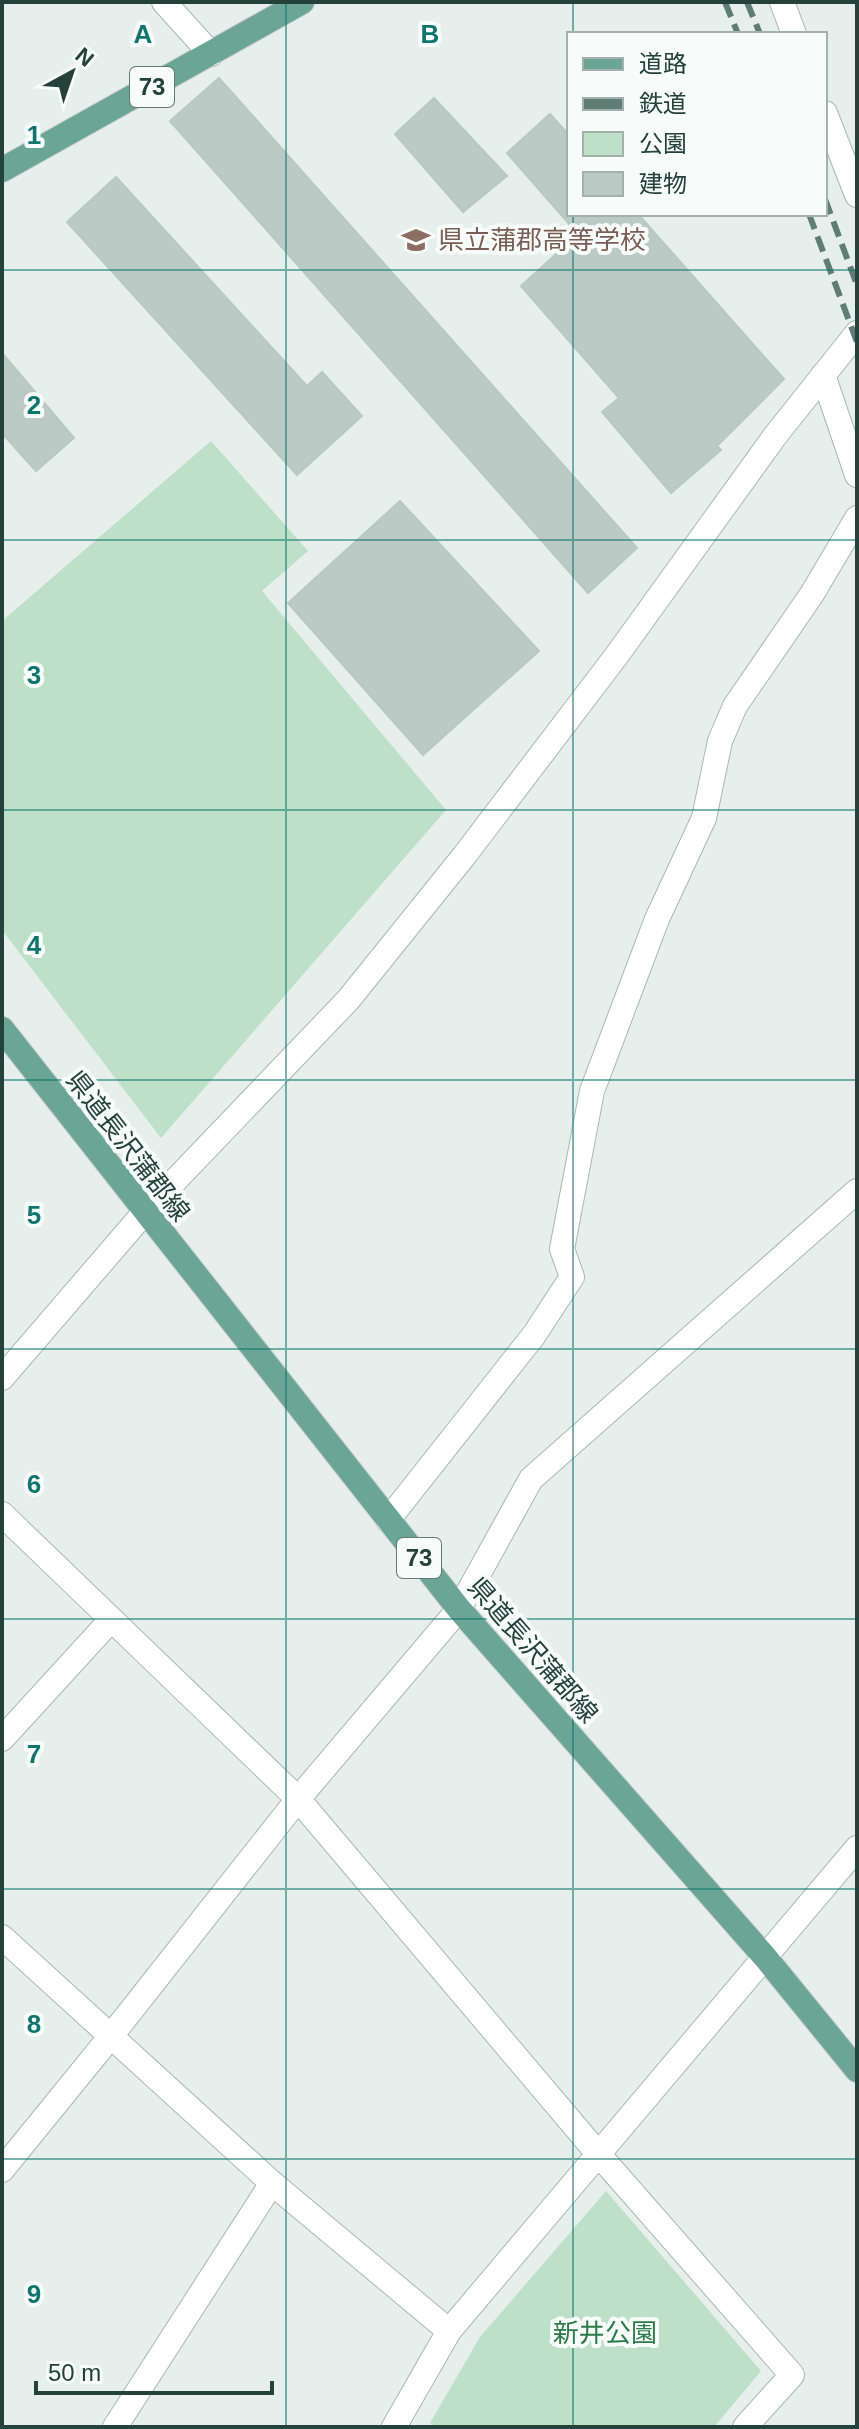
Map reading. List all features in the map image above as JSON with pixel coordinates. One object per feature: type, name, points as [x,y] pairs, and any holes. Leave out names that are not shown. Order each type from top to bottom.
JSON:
[{"type":"main road","name":"73","points":[[2,170],[302,2]]},
{"type":"main road","name":"県道長沢蒲郡線","points":[[2,1029],[459,1609],[765,1957],[857,2070]]},
{"type":"street","points":[[164,2],[211,54]]},
{"type":"street","points":[[782,2],[793,32]]},
{"type":"street","points":[[827,118],[857,195]]},
{"type":"street","points":[[2,1378],[144,1213],[358,988],[464,856],[617,655],[775,436],[857,333]]},
{"type":"street","points":[[823,375],[857,475]]},
{"type":"street","points":[[388,1520],[534,1335],[572,1277],[562,1249],[592,1091],[657,919],[704,818],[720,741],[735,706],[812,594],[857,518]]},
{"type":"street","points":[[2,2170],[298,1799],[459,1609],[531,1479],[857,1191]]},
{"type":"street","points":[[2,1514],[298,1799],[600,2156],[792,2375],[745,2427]]},
{"type":"street","points":[[2,1739],[110,1621]]},
{"type":"street","points":[[400,2424],[449,2331],[600,2156],[857,1848]]},
{"type":"street","points":[[2,1937],[272,2183],[449,2331]]},
{"type":"street","points":[[115,2427],[272,2183]]},
{"type":"green space","points":[[211,441],[308,551],[262,591],[446,810],[161,1138],[2,930],[2,621]]},
{"type":"green space","name":"新井公園","points":[[606,2191],[761,2371],[714,2427],[435,2427],[430,2423],[480,2337]]},
{"type":"building","points":[[219,78],[637,548],[588,593],[170,121]]},
{"type":"building","points":[[434,98],[507,176],[463,212],[395,134]]},
{"type":"building","points":[[550,114],[567,133],[567,216],[640,216],[784,379],[717,446],[721,450],[671,493],[602,412],[619,398],[521,286],[578,234],[507,153]]},
{"type":"building","points":[[116,177],[307,386],[322,372],[362,416],[297,475],[67,222]]},
{"type":"building","points":[[2,353],[74,438],[36,471],[2,433]]},
{"type":"building","points":[[400,501],[539,651],[423,755],[288,603]]},
{"type":"railway","points":[[725,2],[737,32]]},
{"type":"railway","points":[[747,2],[759,32]]},
{"type":"railway","points":[[827,204],[857,285]]},
{"type":"railway","points":[[810,216],[857,342]]},
{"type":"place","name":"県立蒲郡高等学校","points":[[416,240]]}]
